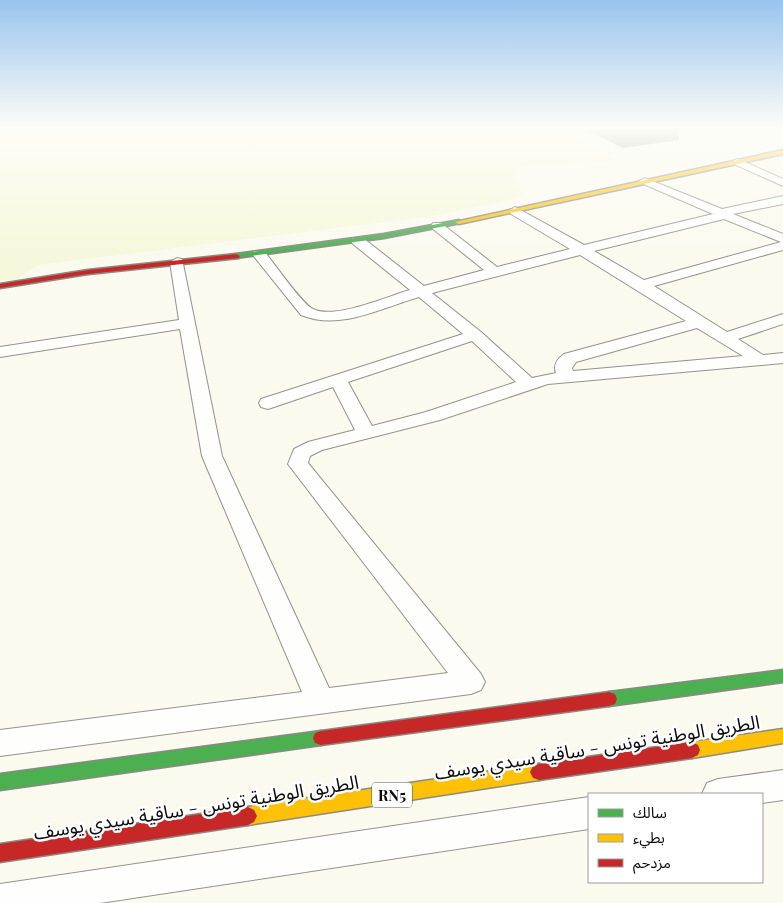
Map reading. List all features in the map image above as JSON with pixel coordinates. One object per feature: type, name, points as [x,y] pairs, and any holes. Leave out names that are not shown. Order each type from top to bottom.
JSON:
[{"type":"main road","points":[[0,286],[358,240],[515,211],[693,171]]},
{"type":"main road","points":[[0,782],[783,676]]},
{"type":"main road","name":"الطريق الوطنية تونس - ساقية سيدي يوسف","points":[[0,854],[783,736]]},
{"type":"street","points":[[758,171],[783,183]]},
{"type":"street","points":[[645,181],[783,239]]},
{"type":"street","points":[[259,254],[306,312],[328,318],[495,272],[783,200]]},
{"type":"street","points":[[515,211],[642,285],[760,360]]},
{"type":"street","points":[[437,226],[495,272]]},
{"type":"street","points":[[358,240],[476,335],[528,384]]},
{"type":"street","points":[[642,285],[783,246]]},
{"type":"street","points":[[177,262],[201,406],[212,456],[322,702]]},
{"type":"street","points":[[725,338],[783,319]]},
{"type":"street","points":[[566,376],[565,361],[570,358],[699,322]]},
{"type":"street","points":[[0,352],[188,323]]},
{"type":"street","points":[[268,403],[476,335]]},
{"type":"street","points":[[0,743],[470,682],[298,464],[301,453],[307,448],[456,409],[528,384],[566,376],[783,358]]},
{"type":"street","points":[[338,380],[366,433]]},
{"type":"street","points":[[724,793],[783,784]]},
{"type":"street","points":[[0,901],[588,813]]},
{"type":"green space","points":[[0,171],[512,171],[523,197],[433,216],[38,265],[15,280],[0,281]]},
{"type":"traffic: fast","points":[[236,256],[384,236],[459,222]]},
{"type":"traffic: fast","points":[[609,699],[783,676]]},
{"type":"traffic: fast","points":[[0,782],[321,738]]},
{"type":"traffic: slow","points":[[459,222],[694,171]]},
{"type":"traffic: slow","points":[[692,750],[783,736]]},
{"type":"traffic: slow","points":[[248,816],[539,772]]},
{"type":"traffic: jam","points":[[0,286],[88,272],[236,256]]},
{"type":"traffic: jam","points":[[321,738],[609,699]]},
{"type":"traffic: jam","points":[[539,772],[692,750]]},
{"type":"traffic: jam","points":[[0,853],[248,816]]}]
